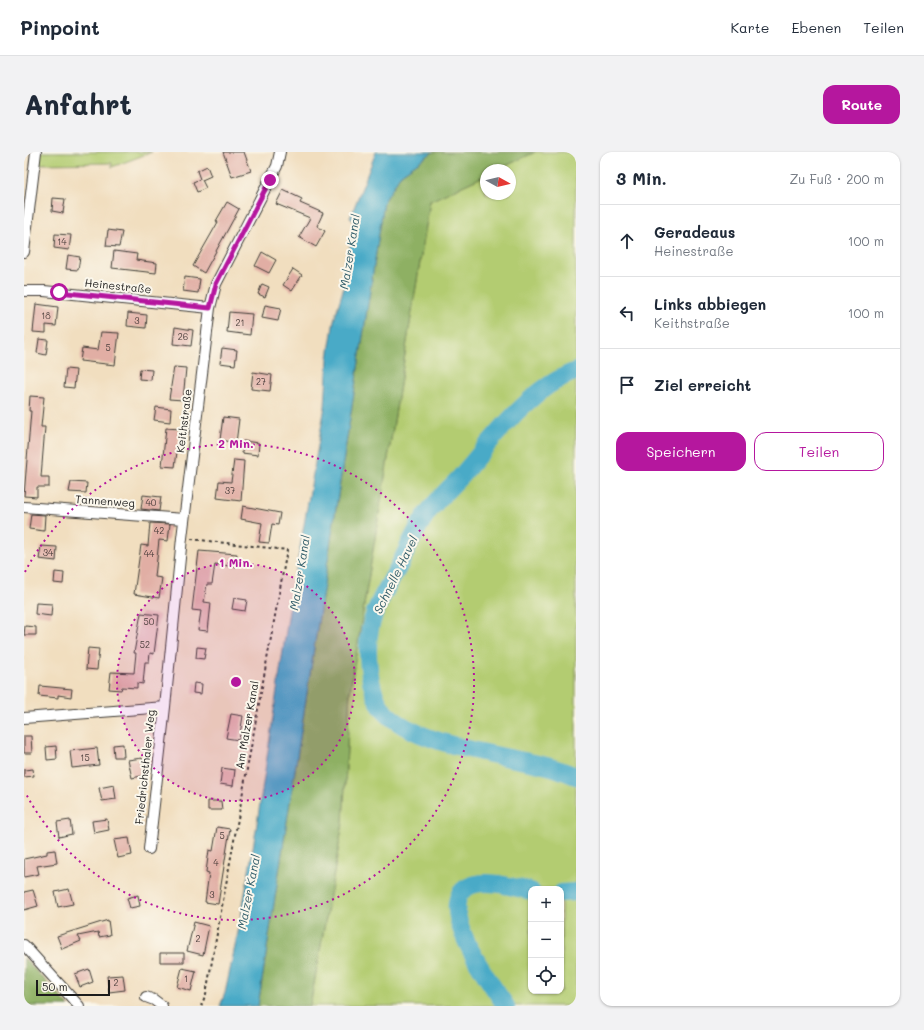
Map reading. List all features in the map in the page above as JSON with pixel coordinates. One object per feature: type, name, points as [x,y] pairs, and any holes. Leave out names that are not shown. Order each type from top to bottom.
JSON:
[{"type":"street","points":[[24,252],[36,152]]},
{"type":"street","name":"Keithstraße","points":[[165,707],[184,519],[210,308],[216,284],[277,166],[280,152]]},
{"type":"street","name":"Heinestraße","points":[[24,291],[44,291],[210,308]]},
{"type":"street","name":"Tannenweg","points":[[24,507],[184,519]]},
{"type":"street","name":"Friedrichsthaler Weg","points":[[24,718],[165,707],[149,849]]},
{"type":"street","points":[[24,945],[79,1006]]},
{"type":"street","points":[[146,997],[154,1000],[162,1006]]},
{"type":"path","name":"Am Malzer Kanal","points":[[182,538],[287,550],[206,994],[201,1006]]},
{"type":"green space","points":[[39,152],[152,152],[112,167],[112,163],[38,164]]},
{"type":"green space","points":[[433,152],[535,152],[510,164],[480,164],[480,178],[430,201],[350,691],[343,823],[310,1006],[258,1006],[384,202],[401,174]]},
{"type":"green space","points":[[535,152],[576,152],[576,1006],[310,1006],[343,823],[350,691],[430,201],[480,178],[480,200],[516,200],[516,164],[510,164]]},
{"type":"green space","points":[[24,958],[69,1006],[24,1006]]},
{"type":"water","name":"Malzer Kanal","points":[[376,152],[433,152],[401,174],[384,202],[258,1006],[220,1006],[225,993],[240,923],[256,830],[290,604],[325,406],[328,358],[334,320],[343,290],[354,221],[350,218]]},
{"type":"building","points":[[223,152],[244,152],[251,171],[232,177]]},
{"type":"building","points":[[207,166],[211,176],[202,180],[206,188],[197,192],[193,182],[200,179],[197,171]]},
{"type":"building","points":[[283,190],[302,199],[300,203],[323,213],[317,226],[325,231],[316,247],[299,237],[310,218],[276,204]]},
{"type":"building","points":[[53,198],[65,199],[63,213],[52,211]]},
{"type":"building","points":[[227,202],[239,209],[204,273],[193,266],[218,222],[216,221]]},
{"type":"building","points":[[108,230],[122,232],[119,247],[106,246]]},
{"type":"building","points":[[55,234],[71,235],[69,250],[54,248]]},
{"type":"building","points":[[114,251],[137,254],[136,260],[157,263],[156,273],[112,268]]},
{"type":"building","points":[[262,252],[276,260],[269,273],[255,266]]},
{"type":"building","points":[[68,255],[80,257],[78,270],[66,269]]},
{"type":"building","points":[[293,269],[302,275],[292,291],[283,285]]},
{"type":"building","points":[[185,277],[200,279],[198,293],[183,291]]},
{"type":"building","points":[[262,284],[269,287],[265,297],[258,294]]},
{"type":"building","points":[[36,304],[58,307],[56,326],[46,325],[46,333],[33,332]]},
{"type":"building","points":[[265,305],[281,308],[278,321],[262,318]]},
{"type":"building","points":[[229,312],[252,314],[250,335],[227,332]]},
{"type":"building","points":[[128,313],[147,315],[146,328],[127,326]]},
{"type":"building","points":[[175,327],[193,330],[191,346],[173,344]]},
{"type":"building","points":[[101,332],[119,333],[115,365],[80,361],[82,348],[98,350]]},
{"type":"building","points":[[39,339],[48,340],[46,355],[37,353]]},
{"type":"building","points":[[222,348],[237,350],[235,365],[220,363]]},
{"type":"building","points":[[174,367],[186,368],[183,400],[169,399]]},
{"type":"building","points":[[66,369],[76,370],[74,388],[64,387]]},
{"type":"building","points":[[140,369],[152,370],[151,380],[139,379]]},
{"type":"building","points":[[253,372],[272,375],[270,391],[251,389]]},
{"type":"building","points":[[30,396],[44,397],[41,427],[45,427],[41,477],[49,477],[49,487],[37,487],[37,497],[24,496],[31,411],[29,411]]},
{"type":"building","points":[[156,407],[171,409],[170,422],[154,420]]},
{"type":"building","points":[[223,417],[239,419],[236,443],[220,440]]},
{"type":"building","points":[[166,428],[180,429],[175,467],[162,466]]},
{"type":"building","points":[[243,441],[259,443],[258,455],[242,453]]},
{"type":"building","points":[[234,460],[244,461],[241,501],[217,498],[219,481],[231,482]]},
{"type":"building","points":[[71,482],[87,483],[86,493],[69,492]]},
{"type":"building","points":[[143,495],[161,497],[159,511],[141,509]]},
{"type":"building","points":[[243,506],[280,513],[278,525],[272,524],[269,543],[259,542],[262,523],[241,519]]},
{"type":"building","points":[[31,514],[45,515],[44,531],[29,529]]},
{"type":"building","points":[[150,523],[170,524],[168,541],[159,540],[155,577],[162,578],[159,598],[134,594],[141,545],[148,546]]},
{"type":"building","points":[[41,546],[57,547],[56,561],[39,559]]},
{"type":"building","points":[[199,551],[237,554],[236,567],[215,564],[212,584],[207,584],[204,602],[211,603],[208,631],[198,630],[201,611],[192,610]]},
{"type":"building","points":[[55,572],[64,573],[63,584],[54,583]]},
{"type":"building","points":[[234,598],[247,600],[245,611],[232,609]]},
{"type":"building","points":[[36,603],[52,604],[51,616],[35,614]]},
{"type":"building","points":[[141,613],[159,615],[154,654],[150,653],[149,662],[145,662],[143,684],[137,683],[137,688],[122,687],[121,690],[109,689],[111,672],[134,673],[136,653],[134,653]]},
{"type":"building","points":[[25,626],[36,627],[36,635],[24,635]]},
{"type":"building","points":[[197,647],[206,648],[204,659],[196,658]]},
{"type":"building","points":[[88,648],[99,649],[97,670],[86,669]]},
{"type":"building","points":[[194,683],[202,684],[201,694],[193,693]]},
{"type":"building","points":[[40,686],[72,689],[71,697],[58,695],[58,698],[39,696]]},
{"type":"building","points":[[231,714],[243,716],[239,740],[226,738]]},
{"type":"building","points":[[24,736],[31,736],[32,753],[24,753]]},
{"type":"building","points":[[123,744],[124,757],[114,757],[113,745]]},
{"type":"building","points":[[56,746],[57,759],[47,760],[46,747]]},
{"type":"building","points":[[97,748],[99,765],[72,768],[70,751]]},
{"type":"building","points":[[142,758],[146,775],[132,778],[128,760]]},
{"type":"building","points":[[222,768],[235,770],[233,786],[220,784]]},
{"type":"building","points":[[33,769],[34,776],[24,777],[24,770]]},
{"type":"building","points":[[114,785],[116,799],[102,801],[99,788]]},
{"type":"building","points":[[208,801],[221,801],[222,810],[208,810]]},
{"type":"building","points":[[107,819],[109,830],[94,833],[92,821]]},
{"type":"building","points":[[70,820],[72,834],[59,837],[57,822]]},
{"type":"building","points":[[217,827],[230,829],[218,904],[205,902],[209,873],[206,872],[209,850],[213,851]]},
{"type":"building","points":[[129,838],[132,855],[118,858],[114,840]]},
{"type":"building","points":[[55,850],[57,863],[37,866],[39,874],[24,877],[24,859],[47,854],[47,851]]},
{"type":"building","points":[[69,889],[73,904],[58,907],[55,892]]},
{"type":"building","points":[[33,890],[38,906],[24,910],[24,892]]},
{"type":"building","points":[[138,895],[140,906],[130,908],[127,898]]},
{"type":"building","points":[[108,920],[110,935],[99,937],[98,932],[78,936],[81,941],[62,949],[57,936]]},
{"type":"building","points":[[194,922],[209,926],[203,955],[187,951]]},
{"type":"building","points":[[160,953],[184,953],[184,962],[160,962]]},
{"type":"building","points":[[182,968],[196,971],[191,991],[177,987]]},
{"type":"building","points":[[89,969],[93,982],[80,987],[75,974]]},
{"type":"building","points":[[123,975],[125,990],[109,992],[107,976]]},
{"type":"waterway","name":"Schnelle Havel","points":[[576,371],[559,379],[527,402],[499,431],[428,512],[420,524],[376,610],[371,625],[368,645],[369,668],[377,700],[382,708],[395,720],[413,731],[434,739],[481,752],[555,768],[576,776]]},
{"type":"waterway","name":"Schnelle Havel","points":[[506,1006],[488,980],[466,941],[459,922],[457,905],[462,892],[476,884],[489,883],[528,890]]},
{"type":"waterway","name":"Schnelle Havel","points":[[564,893],[576,892]]},
{"type":"route","points":[[59,292],[210,308],[216,284],[270,180]]}]
